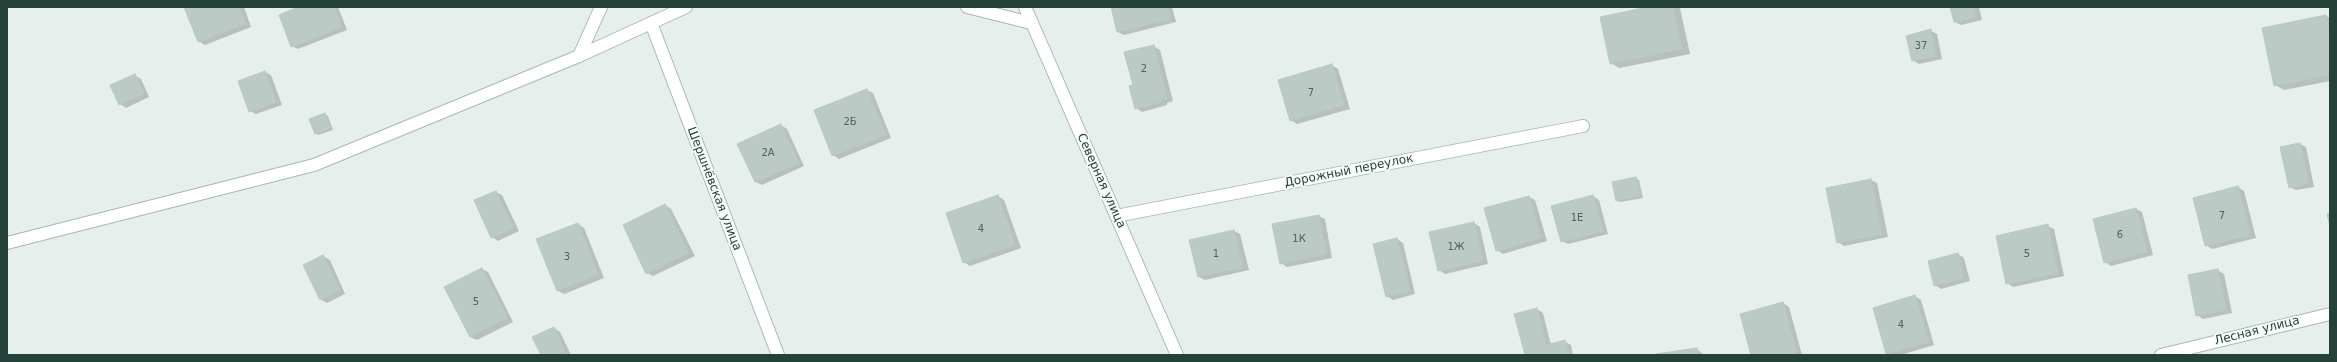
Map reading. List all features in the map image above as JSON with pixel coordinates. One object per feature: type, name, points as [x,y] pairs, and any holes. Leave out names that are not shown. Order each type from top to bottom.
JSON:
[{"type":"street","points":[[579,56],[601,7]]},
{"type":"street","points":[[7,243],[314,165],[579,56],[686,7]]},
{"type":"street","points":[[967,7],[1031,23]]},
{"type":"street","name":"Северная улица","points":[[1024,7],[1177,355]]},
{"type":"street","name":"Шершнёвская улица","points":[[651,23],[778,355]]},
{"type":"street","name":"Дорожный переулок","points":[[1116,216],[1583,126]]},
{"type":"street","name":"Лесная улица","points":[[2162,355],[2330,314]]},
{"type":"building","points":[[184,7],[239,7],[246,24],[198,42]]},
{"type":"building","points":[[298,7],[334,7],[342,27],[291,47],[279,15]]},
{"type":"building","points":[[1111,7],[1168,7],[1171,19],[1117,32]]},
{"type":"building","points":[[1648,7],[1673,7],[1682,49],[1610,64],[1600,17]]},
{"type":"building","points":[[1950,7],[1974,7],[1977,17],[1954,22]]},
{"type":"building","points":[[2326,15],[2330,33],[2330,75],[2274,86],[2262,28]]},
{"type":"building","points":[[1931,29],[1936,56],[1912,61],[1906,36]]},
{"type":"building","points":[[1154,45],[1167,98],[1161,99],[1161,102],[1135,109],[1129,86],[1133,85],[1124,52]]},
{"type":"building","points":[[1332,64],[1344,105],[1290,121],[1278,80]]},
{"type":"building","points":[[265,71],[276,102],[249,112],[238,81]]},
{"type":"building","points":[[135,74],[144,94],[119,105],[110,85]]},
{"type":"building","points":[[867,89],[886,135],[832,156],[814,110]]},
{"type":"building","points":[[325,113],[331,128],[315,134],[309,119]]},
{"type":"building","points":[[781,124],[799,163],[755,182],[737,144]]},
{"type":"building","points":[[2300,143],[2309,183],[2289,188],[2280,147]]},
{"type":"building","points":[[1636,177],[1640,196],[1616,201],[1612,182]]},
{"type":"building","points":[[1871,179],[1882,234],[1837,243],[1826,188]]},
{"type":"building","points":[[2238,186],[2250,235],[2205,246],[2193,198]]},
{"type":"building","points":[[496,191],[513,228],[491,238],[474,200]]},
{"type":"building","points":[[998,195],[1015,245],[963,263],[946,213]]},
{"type":"building","points":[[1593,195],[1603,231],[1561,242],[1551,206]]},
{"type":"building","points":[[1529,196],[1541,238],[1496,251],[1484,208]]},
{"type":"building","points":[[665,204],[689,253],[646,274],[623,225]]},
{"type":"building","points":[[2136,208],[2147,252],[2104,263],[2093,219]]},
{"type":"building","points":[[2330,213],[2330,226],[2327,214]]},
{"type":"building","points":[[1319,215],[1327,254],[1280,264],[1272,224]]},
{"type":"building","points":[[1474,222],[1483,261],[1438,271],[1429,232]]},
{"type":"building","points":[[578,223],[598,274],[557,291],[536,239]]},
{"type":"building","points":[[2048,224],[2058,273],[2006,284],[1996,236]]},
{"type":"building","points":[[1234,230],[1243,267],[1198,277],[1189,240]]},
{"type":"building","points":[[1397,238],[1410,291],[1386,297],[1373,244]]},
{"type":"building","points":[[1958,253],[1964,278],[1934,286],[1928,261]]},
{"type":"building","points":[[323,255],[340,290],[320,300],[303,265]]},
{"type":"building","points":[[482,268],[508,318],[470,337],[444,287]]},
{"type":"building","points":[[2218,269],[2226,310],[2196,316],[2188,275]]},
{"type":"building","points":[[1915,295],[1929,342],[1886,354],[1873,308]]},
{"type":"building","points":[[1783,302],[1797,355],[1751,355],[1740,314]]},
{"type":"building","points":[[1537,308],[1546,345],[1565,340],[1569,355],[1525,355],[1514,314]]},
{"type":"building","points":[[554,327],[567,355],[541,355],[532,337]]},
{"type":"building","points":[[1697,348],[1698,355],[1656,355],[1656,354]]}]
